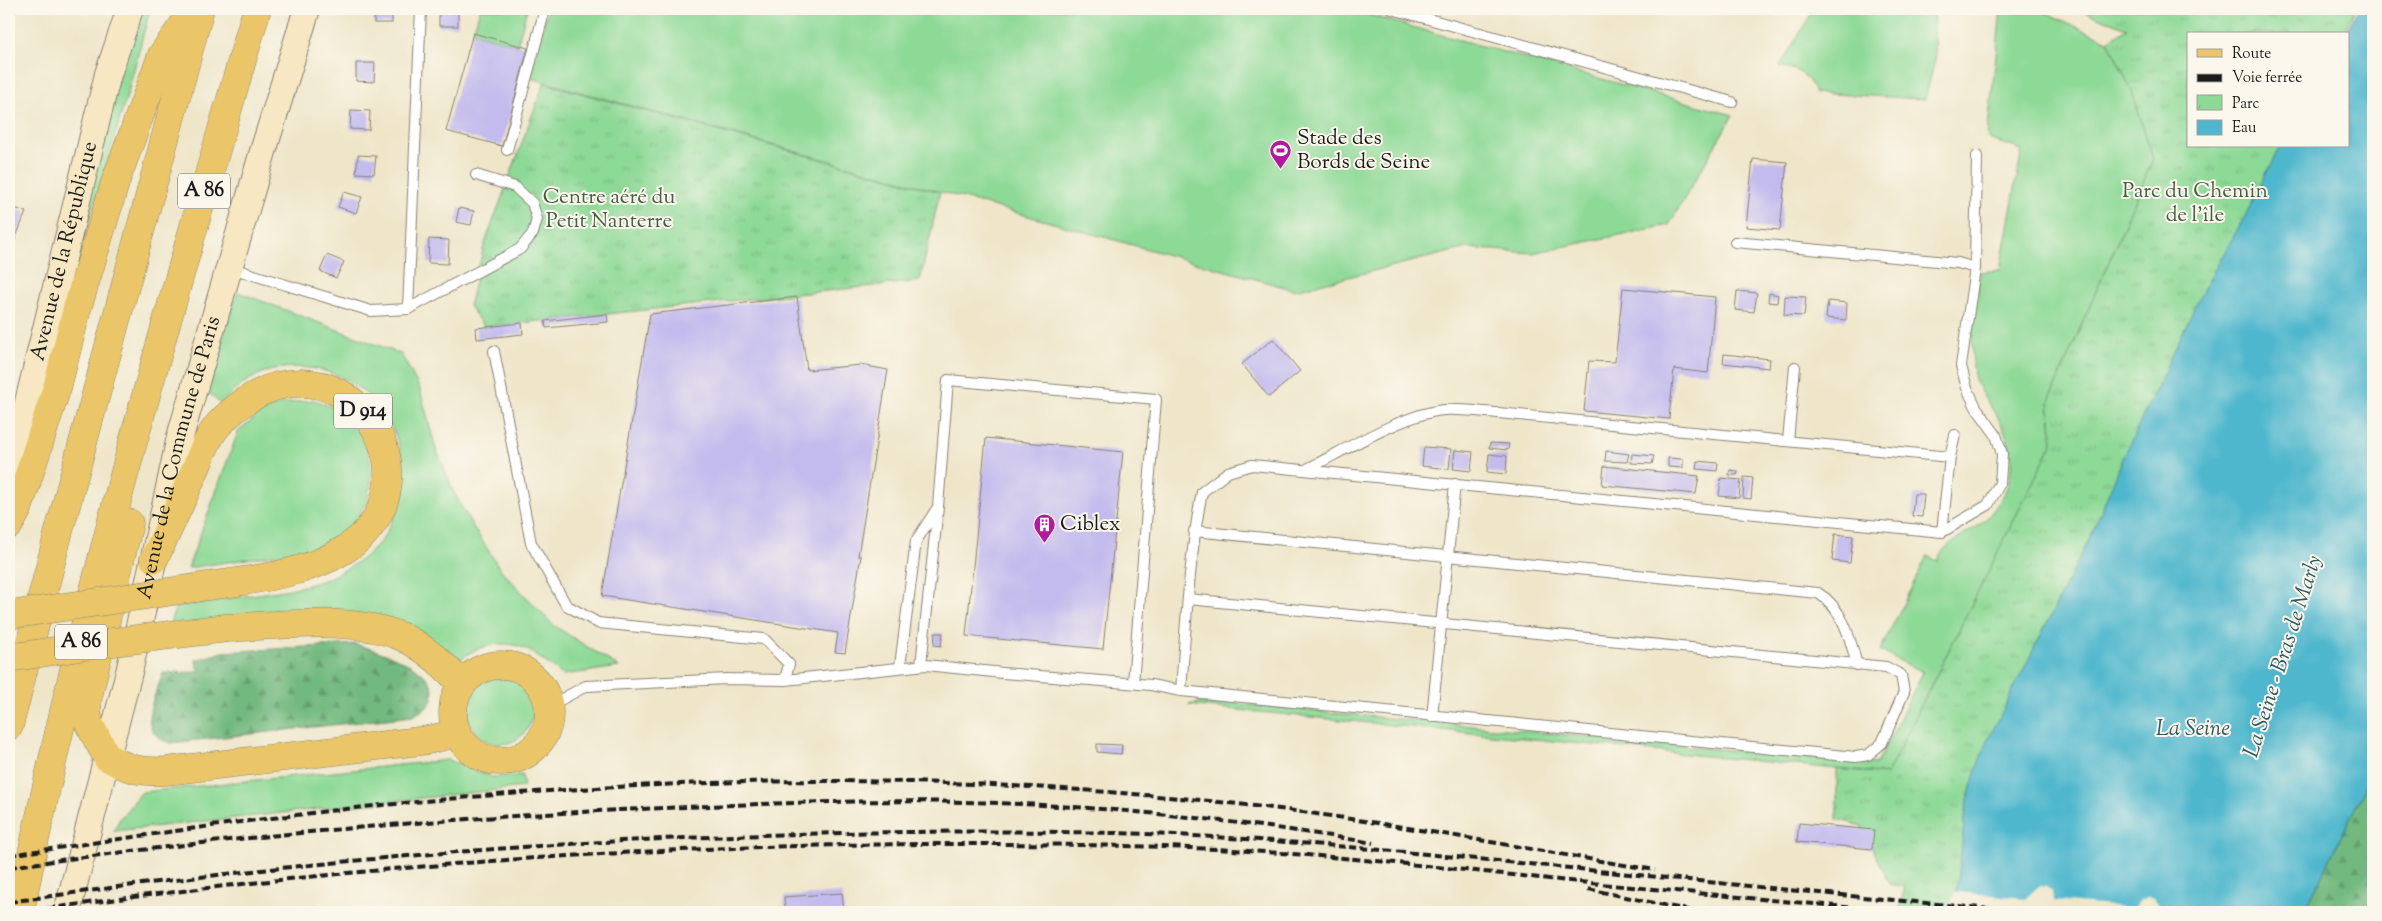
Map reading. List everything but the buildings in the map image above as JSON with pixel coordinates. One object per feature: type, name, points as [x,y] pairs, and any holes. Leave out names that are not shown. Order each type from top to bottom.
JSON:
[{"type":"main road","name":"Avenue de la République","points":[[9,496],[32,384],[108,74],[130,9]]},
{"type":"main road","points":[[9,525],[18,509],[58,384],[77,309],[116,180],[162,55],[195,9]]},
{"type":"main road","name":"A 86","points":[[9,726],[58,535],[200,9]]},
{"type":"main road","name":"A 86","points":[[20,912],[61,721],[108,531],[150,373],[257,9]]},
{"type":"main road","name":"Avenue de la Commune de Paris","points":[[67,912],[107,757],[154,560],[180,437],[307,9]]},
{"type":"main road","points":[[150,373],[162,398],[88,701],[88,722],[107,757],[124,768],[141,771],[166,771],[428,740],[457,733]]},
{"type":"main road","name":"D 914","points":[[9,615],[195,588],[283,573],[317,564],[345,549],[363,534],[375,518],[384,499],[388,463],[378,429],[353,400],[333,388],[296,384],[278,387],[241,404],[212,434],[154,560]]},
{"type":"main road","points":[[9,658],[105,643],[227,628],[322,623],[386,632],[416,644],[446,668],[462,684]]},
{"type":"main road","points":[[505,664],[520,668],[534,678],[544,690],[549,706],[548,723],[541,739],[530,751],[514,759],[497,761],[480,756],[466,747],[457,733],[453,721],[453,708],[462,684],[474,673],[488,666],[505,664]]},
{"type":"lane","points":[[408,309],[421,9]]},
{"type":"lane","points":[[507,150],[545,9]]},
{"type":"lane","points":[[1392,9],[1732,102]]},
{"type":"lane","points":[[1181,691],[1194,531],[1202,492],[1228,472],[1252,466],[1306,469],[1942,532],[1988,504],[2000,483],[2002,454],[1996,435],[1976,407],[1967,388],[1961,366],[1975,268],[1977,156]]},
{"type":"lane","points":[[229,267],[370,311],[408,309],[520,249],[533,233],[537,219],[532,203],[515,187],[476,175]]},
{"type":"lane","points":[[1735,242],[1958,263],[1975,268]]},
{"type":"lane","points":[[494,351],[531,543],[566,605],[598,623],[764,639],[789,664],[785,680]]},
{"type":"lane","points":[[1788,441],[1795,367]]},
{"type":"lane","points":[[921,665],[938,507],[948,380],[1156,398],[1133,683]]},
{"type":"lane","points":[[1306,469],[1400,423],[1424,414],[1444,410],[1950,457]]},
{"type":"lane","points":[[1942,532],[1954,435]]},
{"type":"lane","points":[[1432,717],[1455,484]]},
{"type":"lane","points":[[900,666],[916,541],[938,507]]},
{"type":"lane","points":[[1194,531],[1818,593],[1831,601],[1838,612],[1850,640],[1857,664]]},
{"type":"lane","points":[[549,706],[586,686],[728,679],[785,680],[921,665],[1133,683],[1181,691],[1432,717],[1856,757],[1868,755],[1882,743],[1904,692],[1901,675],[1886,667],[1188,598]]},
{"type":"green space","points":[[141,9],[150,9],[128,92],[66,299],[106,116]]},
{"type":"green space","points":[[480,9],[527,9],[517,45],[473,33]]},
{"type":"green space","name":"Stade des Bords de Seine","points":[[548,9],[1347,9],[1733,115],[1669,225],[1532,253],[1467,248],[1295,290],[530,78]]},
{"type":"green space","points":[[1814,9],[1933,9],[1936,56],[1925,99],[1815,93],[1806,77],[1798,71],[1780,66]]},
{"type":"green space","points":[[1999,9],[2038,9],[2108,41],[2132,91],[2153,159],[2049,401],[2053,442],[1887,774],[1188,705],[1218,702],[1875,764],[1878,762],[1923,672],[1880,651],[1927,556],[1937,561],[1951,543],[1985,520],[2005,492],[2011,470],[2010,449],[2003,428],[1975,380],[1972,350],[1980,272],[2000,270],[2022,150],[1991,140],[1987,136],[2001,10]]},
{"type":"green space","name":"Parc du Chemin de l'île","points":[[2076,9],[2355,9],[2344,32],[2187,32],[2187,148],[2286,148],[1967,806],[1958,890],[1951,912],[1899,912],[1905,887],[1890,884],[1862,826],[1837,819],[1837,769],[1887,774],[2053,442],[2049,401],[2153,159],[2132,91],[2108,41],[2127,28]]},
{"type":"green space","name":"Centre aéré du Petit Nanterre","points":[[544,83],[940,192],[920,281],[484,327],[469,306],[484,246]]},
{"type":"green space","points":[[238,292],[401,354],[420,389],[435,446],[453,491],[473,527],[501,570],[553,625],[619,667],[563,675],[528,650],[511,644],[482,647],[459,661],[428,643],[169,625],[176,607],[297,588],[341,572],[365,556],[380,542],[390,525],[401,493],[402,461],[394,432],[378,406],[355,385],[327,372],[296,367],[262,373],[240,387],[220,404],[206,390]]},
{"type":"green space","points":[[314,400],[340,410],[365,436],[372,473],[367,502],[349,530],[312,549],[188,568],[238,432],[263,411],[281,404]]},
{"type":"green space","points":[[355,644],[393,657],[421,672],[430,682],[433,693],[429,705],[413,716],[170,743],[159,738],[153,731],[150,713],[163,673],[198,672],[196,660],[223,652]]},
{"type":"green space","points":[[500,678],[513,681],[523,688],[530,698],[533,711],[530,724],[523,734],[513,741],[500,744],[487,741],[477,734],[470,724],[467,711],[470,698],[477,688],[487,681]]},
{"type":"green space","points":[[448,760],[492,777],[522,775],[524,787],[114,831],[119,820],[142,792]]},
{"type":"green space","points":[[2373,771],[2373,912],[2304,912]]},
{"type":"water","name":"La Seine","points":[[2358,9],[2373,9],[2373,771],[2304,912],[1951,912],[1955,899],[1969,797],[1975,773],[1987,742],[2091,535],[2125,454],[2199,298],[2245,216],[2279,148],[2350,148],[2350,32],[2346,32]]},
{"type":"pier","points":[[2039,886],[2046,887],[2052,891],[2053,901],[2134,908],[2140,900],[2147,897],[2153,898],[2158,903],[2158,911],[2167,912],[1948,912],[1955,892],[2026,898]]},
{"type":"railway","points":[[9,855],[275,818],[444,799],[687,784],[850,781],[1048,788],[1230,803],[1390,825],[1655,870]]},
{"type":"railway","points":[[9,867],[237,839],[389,825],[619,810],[834,802],[920,801],[1066,806],[1271,827],[1373,843]]},
{"type":"railway","points":[[9,902],[107,888],[304,866],[403,856],[600,842],[798,834],[1034,832],[1128,833],[1316,844],[2025,912]]},
{"type":"railway","points":[[24,912],[314,876],[460,863],[753,847],[899,844],[1046,844],[1192,848],[1284,853],[1898,912]]},
{"type":"railway","points":[[1588,889],[1697,912]]},
{"type":"place","name":"Stade des Bords de Seine","points":[[1281,170]]},
{"type":"place","name":"Ciblex","points":[[1044,544]]},
{"type":"water label","name":"La Seine - Bras de Marly","points":[[2284,657]]}]
